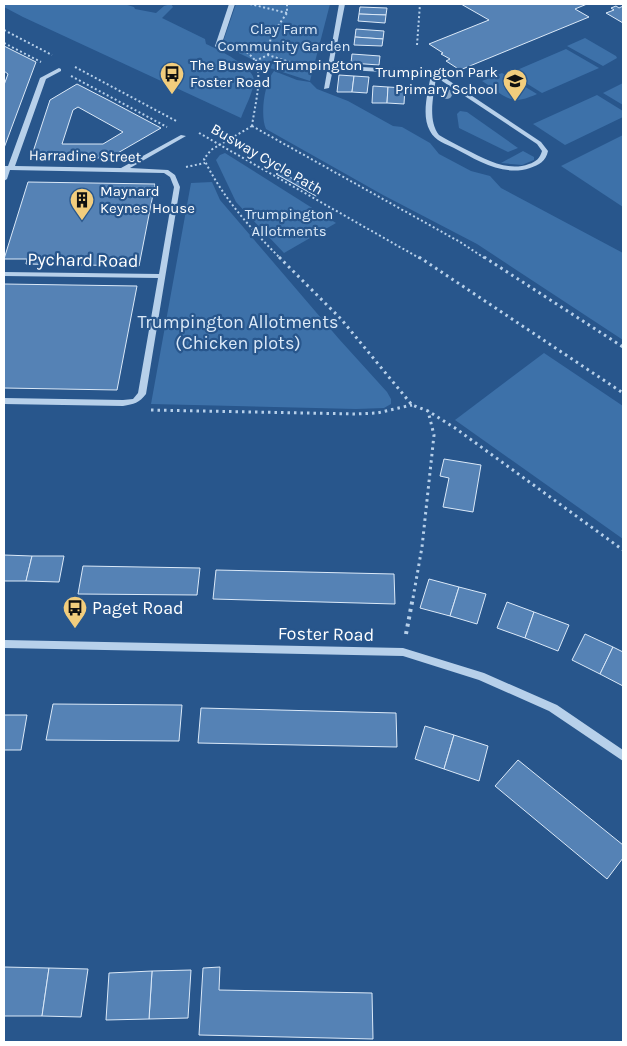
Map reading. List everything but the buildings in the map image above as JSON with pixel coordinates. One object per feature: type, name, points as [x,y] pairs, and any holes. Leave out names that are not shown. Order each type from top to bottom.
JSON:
[{"type":"street","points":[[218,46],[232,4]]},
{"type":"street","points":[[326,88],[342,4]]},
{"type":"street","points":[[330,67],[434,73],[539,143],[545,151],[543,159],[538,163],[522,168],[502,167],[466,152],[435,134],[430,123],[434,73]]},
{"type":"street","points":[[4,179],[43,78],[59,70]]},
{"type":"street","points":[[124,169],[183,136]]},
{"type":"street","name":"Harradine Street","points":[[7,168],[166,171]]},
{"type":"street","points":[[4,401],[123,403],[135,401],[142,394],[177,187],[173,176],[166,171]]},
{"type":"street","name":"Pychard Road","points":[[4,274],[161,276]]},
{"type":"street","name":"Foster Road","points":[[4,644],[403,652],[481,676],[553,708],[623,756]]},
{"type":"path","points":[[250,4],[287,13]]},
{"type":"path","points":[[268,55],[272,36],[287,13],[287,4]]},
{"type":"path","points":[[416,46],[420,4]]},
{"type":"path","points":[[4,30],[57,58]]},
{"type":"path","points":[[221,39],[228,40],[255,61],[257,80],[252,126]]},
{"type":"path","points":[[4,43],[183,136]]},
{"type":"path","points":[[255,61],[268,55],[296,64],[330,67]]},
{"type":"path","name":"Busway Cycle Path","points":[[75,67],[186,126]]},
{"type":"path","points":[[252,126],[220,144],[206,154],[204,159],[212,176],[253,231],[341,319],[412,405],[428,411],[456,428],[623,550]]},
{"type":"path","points":[[252,126],[460,242],[623,347]]},
{"type":"path","name":"Busway Cycle Path","points":[[194,130],[429,263],[623,393]]},
{"type":"path","points":[[145,410],[356,414],[377,413],[412,405]]},
{"type":"path","points":[[403,652],[422,547],[430,480],[434,435],[428,411]]},
{"type":"green space","points":[[4,4],[124,4],[135,9],[156,13],[164,6],[171,4],[173,7],[162,18],[205,39],[206,44],[242,64],[253,76],[252,90],[241,118],[23,17],[4,7]]},
{"type":"green space","name":"Clay Farm Community Garden","points":[[236,4],[330,4],[310,81],[270,68],[222,45]]},
{"type":"green space","points":[[585,38],[617,58],[603,66],[567,46]]},
{"type":"green space","points":[[566,49],[599,68],[542,93],[510,73]]},
{"type":"green space","points":[[274,71],[297,80],[310,82],[317,89],[348,101],[393,126],[402,127],[430,143],[439,154],[471,171],[490,176],[501,188],[623,253],[623,340],[477,244],[383,195],[266,129],[263,116],[265,91]]},
{"type":"green space","points":[[502,73],[537,94],[528,98],[514,100],[482,81]]},
{"type":"green space","points":[[623,83],[623,105],[603,93]]},
{"type":"green space","points":[[597,95],[623,111],[623,117],[565,145],[533,124]]},
{"type":"green space","points":[[460,111],[467,112],[518,148],[508,152],[459,128],[457,114]]},
{"type":"green space","points":[[623,135],[623,207],[561,166]]},
{"type":"green space","points":[[523,151],[534,157],[534,160],[522,165],[501,163]]},
{"type":"green space","name":"Trumpington Allotments","points":[[225,153],[336,223],[284,253],[236,202],[216,160]]},
{"type":"green space","name":"Trumpington Allotments (Chicken plots)","points":[[212,182],[220,200],[387,392],[391,399],[391,404],[384,408],[356,409],[151,404],[191,183]]},
{"type":"green space","points":[[544,353],[623,406],[623,539],[455,420]]},
{"type":"place","name":"The Busway Trumpington Foster Road","points":[[172,95]]},
{"type":"place","name":"Trumpington Park Primary School","points":[[515,102]]},
{"type":"place","name":"Maynard Keynes House","points":[[82,221]]},
{"type":"place","name":"Paget Road","points":[[75,629]]}]
